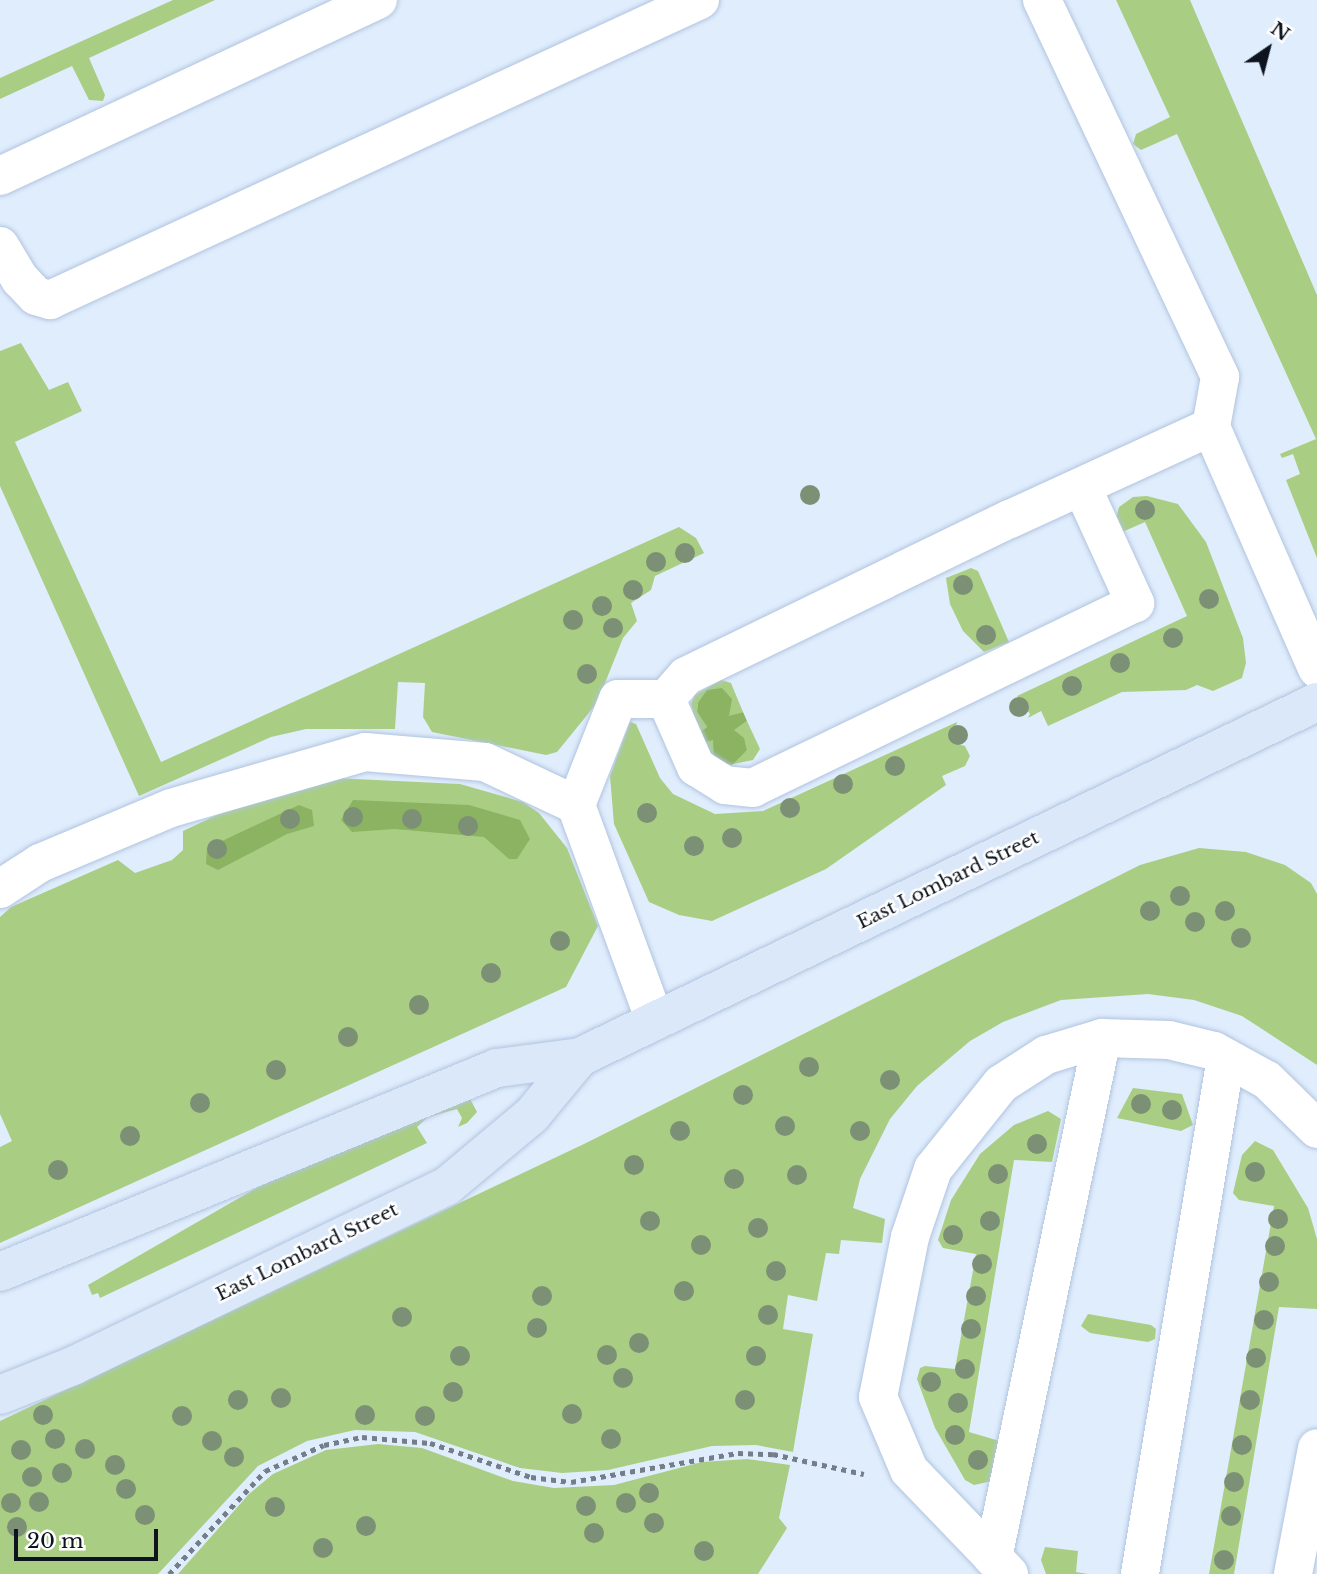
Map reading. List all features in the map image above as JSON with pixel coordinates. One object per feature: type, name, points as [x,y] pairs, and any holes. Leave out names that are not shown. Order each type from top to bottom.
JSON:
[{"type":"main road","name":"East Lombard Street","points":[[0,1272],[497,1068],[580,1057],[1317,702]]},
{"type":"main road","name":"East Lombard Street","points":[[0,1395],[73,1366],[447,1186],[532,1115],[580,1057]]},
{"type":"lane","points":[[0,176],[378,0]]},
{"type":"lane","points":[[0,246],[20,279],[36,296],[50,300],[700,0]]},
{"type":"lane","points":[[1042,0],[1220,377],[1210,427],[1317,669]]},
{"type":"lane","points":[[655,1021],[576,805],[618,699],[666,699],[686,676],[1210,427]]},
{"type":"lane","points":[[666,699],[696,767],[725,785],[753,788],[1135,603],[1082,487]]},
{"type":"lane","points":[[0,889],[40,863],[171,808],[365,752],[485,762],[576,805]]},
{"type":"lane","points":[[1001,1566],[1102,1038]]},
{"type":"lane","points":[[1001,1566],[909,1470],[878,1397],[910,1237],[933,1169],[1001,1084],[1046,1055],[1102,1038],[1169,1040],[1226,1058],[1266,1080],[1317,1129]]},
{"type":"lane","points":[[1140,1574],[1226,1058]]},
{"type":"lane","points":[[1293,1574],[1317,1448]]},
{"type":"path","points":[[169,1574],[265,1471],[313,1448],[362,1437],[430,1443],[531,1477],[571,1482],[615,1477],[702,1455],[737,1453],[773,1454],[878,1477]]},
{"type":"shaded area","points":[[173,0],[215,0],[89,58],[105,95],[103,101],[89,100],[72,66],[0,99],[0,78]]},
{"type":"shaded area","points":[[1116,0],[1190,0],[1317,295],[1317,558],[1286,480],[1300,474],[1293,454],[1282,458],[1280,454],[1316,439],[1177,134],[1141,150],[1133,144],[1136,134],[1170,117]]},
{"type":"shaded area","points":[[21,343],[49,390],[68,382],[82,411],[15,442],[161,762],[679,527],[696,538],[704,553],[655,576],[651,590],[631,603],[637,621],[623,638],[597,703],[557,752],[546,755],[432,732],[423,717],[425,683],[398,682],[395,729],[306,729],[271,737],[139,796],[0,486],[0,351]]},
{"type":"shaded area","points":[[1147,496],[1178,504],[1206,542],[1243,638],[1246,663],[1242,678],[1213,691],[1197,685],[1186,690],[1122,692],[1048,726],[1041,711],[1028,718],[1030,714],[1017,696],[1187,616],[1145,522],[1111,537],[1119,507],[1133,497]]},
{"type":"shaded area","points":[[971,568],[978,571],[1009,642],[984,652],[963,631],[950,604],[946,578]]},
{"type":"shaded area","points":[[721,680],[731,683],[743,712],[728,717],[698,703],[697,712],[707,727],[698,733],[691,704],[695,695]]},
{"type":"shaded area","points":[[722,688],[732,699],[729,716],[743,712],[747,721],[734,730],[744,738],[747,750],[732,765],[714,759],[713,740],[698,744],[698,733],[707,727],[697,712],[698,703],[707,690]]},
{"type":"shaded area","points":[[747,721],[760,749],[753,760],[724,766],[698,744],[713,739],[747,750],[743,738],[733,730]]},
{"type":"shaded area","points":[[630,722],[636,724],[660,778],[673,794],[715,814],[763,811],[957,722],[952,742],[965,746],[970,756],[965,766],[942,776],[946,785],[826,869],[712,921],[679,915],[649,902],[614,824],[610,776]]},
{"type":"shaded area","points":[[334,778],[460,784],[523,802],[539,813],[567,848],[598,926],[566,987],[0,1243],[0,1147],[12,1141],[0,1114],[0,917],[11,907],[118,860],[135,873],[172,860],[183,850],[183,831],[272,789]]},
{"type":"shaded area","points":[[353,800],[469,805],[520,820],[530,839],[517,859],[509,859],[484,837],[395,829],[352,832],[341,820]]},
{"type":"shaded area","points":[[299,805],[312,810],[314,826],[287,834],[218,870],[206,864],[207,848]]},
{"type":"shaded area","points":[[1199,848],[1246,852],[1285,865],[1311,883],[1317,894],[1317,1065],[1242,1016],[1194,1000],[1148,994],[1061,1000],[1003,1022],[970,1041],[917,1086],[890,1119],[860,1179],[853,1208],[885,1219],[882,1243],[841,1240],[839,1254],[826,1253],[817,1301],[788,1295],[783,1329],[813,1334],[793,1452],[756,1445],[712,1446],[608,1470],[562,1473],[520,1468],[415,1432],[355,1430],[307,1441],[258,1466],[158,1574],[0,1574],[0,1421],[586,1143],[1140,865]]},
{"type":"shaded area","points":[[1133,1088],[1182,1094],[1193,1125],[1181,1131],[1117,1118]]},
{"type":"shaded area","points":[[468,1095],[477,1112],[467,1123],[458,1127],[462,1118],[457,1109],[428,1117],[417,1127],[427,1143],[100,1298],[98,1293],[92,1295],[88,1285],[279,1175]]},
{"type":"shaded area","points":[[1048,1111],[1061,1119],[1052,1162],[1014,1160],[969,1432],[1003,1442],[992,1481],[974,1485],[965,1480],[935,1428],[917,1379],[920,1368],[925,1366],[955,1369],[976,1254],[943,1248],[938,1240],[951,1200],[980,1154],[1014,1125]]},
{"type":"shaded area","points":[[1255,1141],[1273,1150],[1308,1208],[1317,1239],[1317,1309],[1279,1307],[1234,1574],[1209,1574],[1274,1206],[1239,1200],[1233,1193],[1242,1155]]},
{"type":"shaded area","points":[[1088,1314],[1151,1325],[1156,1329],[1155,1339],[1148,1342],[1090,1333],[1081,1326]]},
{"type":"shaded area","points":[[378,1444],[422,1448],[513,1481],[554,1488],[614,1485],[702,1462],[747,1459],[790,1465],[779,1518],[787,1528],[758,1574],[178,1574],[249,1494],[273,1474],[326,1450]]},
{"type":"shaded area","points":[[1045,1547],[1078,1551],[1076,1572],[1088,1574],[1046,1574],[1041,1560]]}]
